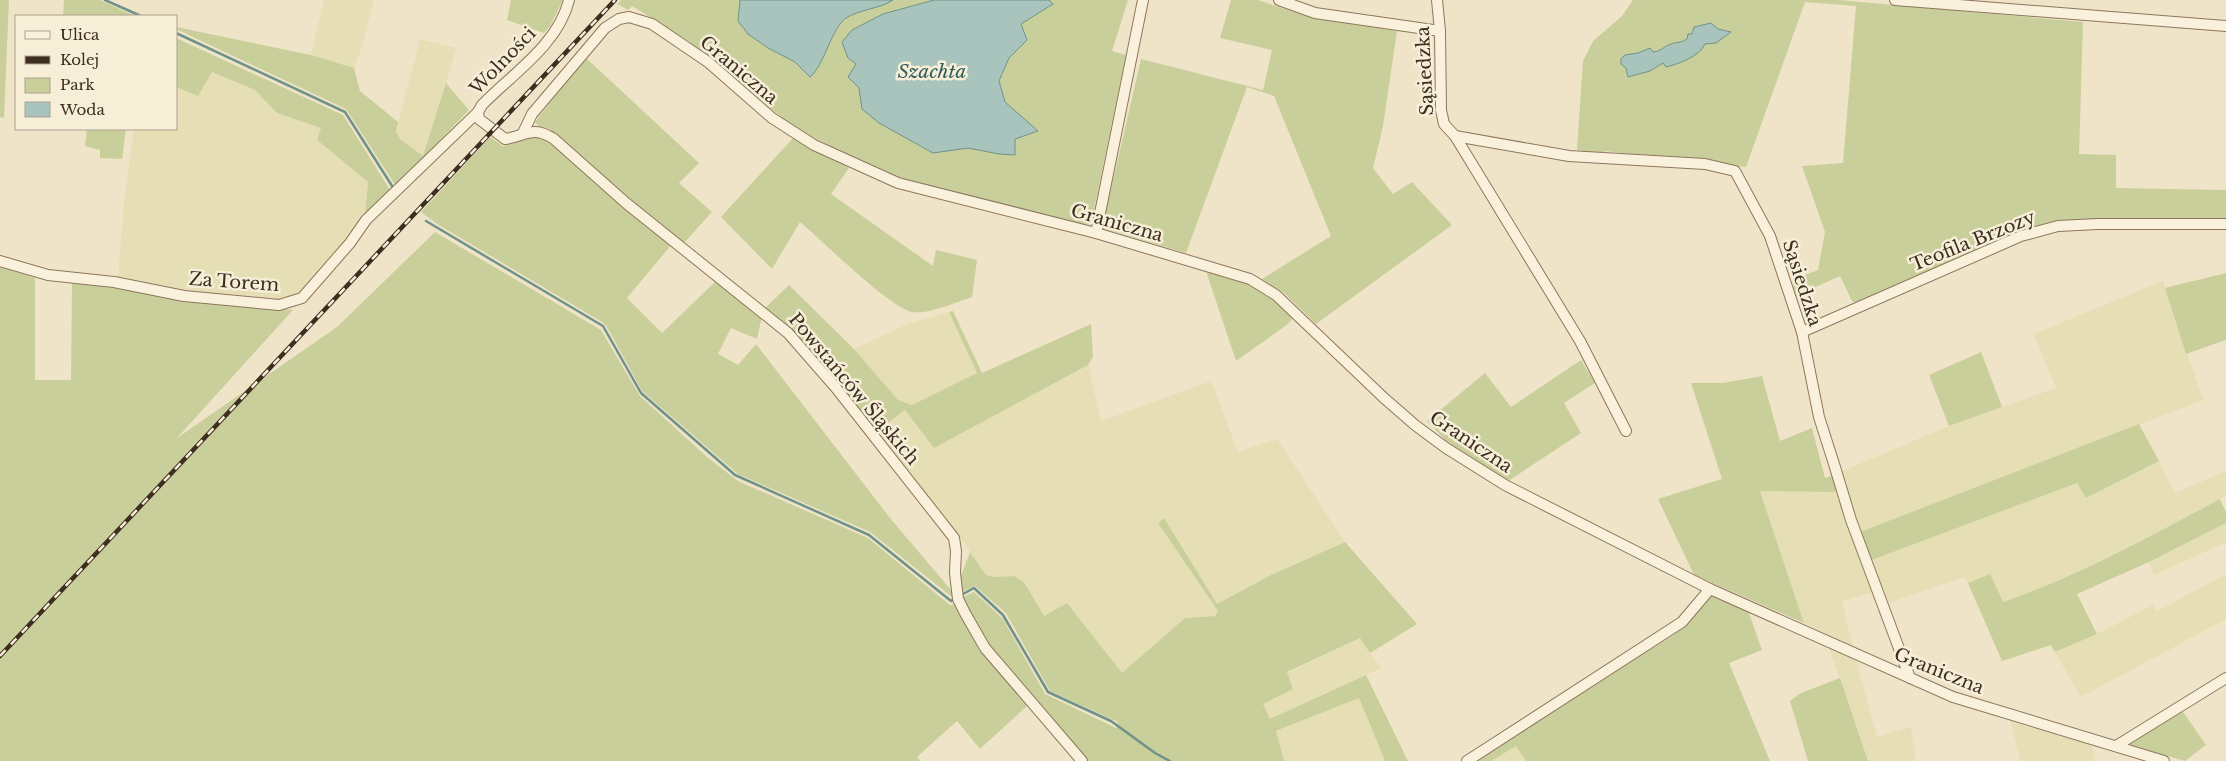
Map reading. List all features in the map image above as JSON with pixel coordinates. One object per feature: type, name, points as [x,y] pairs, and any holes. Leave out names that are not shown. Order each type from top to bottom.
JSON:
[{"type":"street","name":"Wolności","points":[[478,116],[482,105],[544,44],[566,11],[569,0]]},
{"type":"street","points":[[1096,233],[1143,0]]},
{"type":"street","points":[[1279,0],[1316,13],[1440,31]]},
{"type":"street","name":"Sąsiedzka","points":[[1437,0],[1440,31],[1441,110],[1444,124],[1456,136],[1580,341],[1626,431]]},
{"type":"street","points":[[1895,0],[2226,26]]},
{"type":"street","name":"Graniczna","points":[[523,133],[536,109],[605,28],[619,19],[637,18],[660,29],[708,62],[772,118],[814,145],[898,183],[1096,233],[1250,280],[1263,286],[1326,342],[1384,398],[1446,448],[1505,485],[1710,589],[1953,697],[2164,761]]},
{"type":"street","name":"Powstańców Śląskich","points":[[478,116],[504,140],[535,131],[545,133],[554,139],[634,209],[788,333],[836,388],[954,538],[958,599],[985,648],[1082,761]]},
{"type":"street","name":"Za Torem","points":[[0,261],[48,275],[114,282],[184,296],[279,305],[302,298],[350,243],[366,220],[478,116]]},
{"type":"street","name":"Sąsiedzka","points":[[1456,136],[1569,156],[1705,164],[1734,171],[1770,236],[1802,332],[1819,417],[1851,520],[1910,678]]},
{"type":"street","name":"Teofila Brzozy","points":[[1802,332],[2021,236],[2058,226],[2098,224],[2226,224]]},
{"type":"street","points":[[1467,761],[1682,622],[1710,589]]},
{"type":"street","points":[[2116,746],[2226,678]]},
{"type":"shaded area","points":[[324,0],[374,0],[354,68],[311,55]]},
{"type":"shaded area","points":[[420,39],[456,48],[424,156],[417,154],[401,140],[396,132]]},
{"type":"shaded area","points":[[212,72],[255,90],[277,113],[322,128],[317,140],[368,182],[365,215],[300,295],[275,300],[177,290],[118,278],[124,204],[134,130],[178,130],[178,88],[198,96]]},
{"type":"shaded area","points":[[2163,281],[2203,400],[1860,532],[1840,472],[1949,426],[2056,388],[2034,334]]},
{"type":"shaded area","points":[[949,312],[977,373],[912,405],[898,400],[854,349],[908,324]]},
{"type":"shaded area","points":[[1088,365],[1101,421],[1211,381],[1238,452],[1277,439],[1345,542],[1271,575],[1217,604],[1163,518],[1158,523],[1218,611],[1215,616],[1185,618],[1122,674],[1067,603],[1044,616],[1024,582],[1013,576],[994,577],[986,575],[965,544],[876,432],[905,410],[934,448]]},
{"type":"shaded area","points":[[2159,461],[2175,493],[2226,471],[2226,496],[2132,546],[2046,587],[2002,602],[1990,574],[1968,583],[1965,577],[1885,604],[1869,561],[2077,483],[2086,498]]},
{"type":"shaded area","points":[[1760,491],[1837,492],[1873,592],[1842,601],[1853,648],[1804,623]]},
{"type":"shaded area","points":[[2226,523],[2226,542],[2154,575],[2149,562]]},
{"type":"shaded area","points":[[2226,574],[2226,619],[2081,697],[2055,652],[2097,634],[2153,605],[2156,612]]},
{"type":"shaded area","points":[[1360,638],[1381,668],[1270,719],[1263,704],[1293,689],[1287,673]]},
{"type":"shaded area","points":[[1829,647],[1855,656],[1877,737],[1911,727],[1916,761],[1868,761]]},
{"type":"shaded area","points":[[1359,698],[1385,761],[1284,761],[1275,732]]},
{"type":"shaded area","points":[[2011,722],[2091,743],[2095,761],[2020,761]]},
{"type":"shaded area","points":[[1516,745],[1526,761],[1491,761]]},
{"type":"green space","points":[[0,0],[9,0],[4,118],[0,117]]},
{"type":"green space","points":[[64,0],[100,0],[133,15],[63,15]]},
{"type":"green space","points":[[511,0],[563,0],[550,26],[544,33],[507,20]]},
{"type":"green space","points":[[621,0],[1128,0],[1112,51],[1126,55],[1091,224],[1082,225],[892,177],[795,128],[690,42],[632,6],[628,10],[617,4]]},
{"type":"green space","points":[[1231,0],[1258,0],[1312,18],[1397,31],[1383,126],[1373,168],[1393,194],[1412,182],[1452,225],[1316,324],[1284,293],[1262,279],[1331,236],[1274,96],[1247,87],[1186,253],[1102,228],[1141,59],[1263,90],[1272,50],[1220,38]]},
{"type":"green space","points":[[1633,0],[1838,0],[2083,22],[2079,154],[2116,155],[2116,188],[2226,190],[2226,220],[2062,220],[2017,233],[1857,304],[1852,301],[1840,276],[1796,296],[1792,280],[1818,270],[1825,232],[1802,166],[1843,163],[1856,6],[1805,2],[1746,167],[1605,151],[1605,154],[1577,150],[1583,61],[1593,41],[1622,16]]},
{"type":"green space","points":[[178,27],[311,55],[354,68],[360,91],[398,122],[396,132],[401,140],[423,156],[446,83],[469,110],[396,186],[346,109],[178,30]]},
{"type":"green space","points":[[178,39],[343,115],[390,190],[365,215],[368,182],[317,140],[321,128],[277,113],[255,90],[212,72],[198,96],[178,88]]},
{"type":"green space","points":[[585,57],[699,163],[679,183],[712,212],[684,243],[638,206],[550,129],[539,127],[535,122]]},
{"type":"green space","points":[[87,130],[126,130],[122,159],[100,158],[100,150],[85,146]]},
{"type":"green space","points":[[537,136],[565,153],[672,244],[627,298],[662,333],[716,281],[762,316],[757,339],[731,328],[718,354],[738,365],[756,344],[890,518],[951,590],[952,597],[870,532],[738,474],[642,391],[607,327],[602,322],[437,224],[421,212],[490,137],[503,146]]},
{"type":"green space","points":[[793,138],[849,168],[831,194],[933,266],[936,250],[977,260],[972,297],[926,312],[912,312],[887,298],[872,286],[800,222],[772,269],[721,217]]},
{"type":"green space","points":[[435,232],[601,330],[640,396],[707,457],[738,481],[868,538],[950,605],[955,604],[975,641],[1028,705],[980,749],[957,721],[917,757],[920,761],[0,761],[0,266],[35,278],[35,380],[71,380],[72,282],[293,310],[177,438],[337,327]]},
{"type":"green space","points":[[1206,271],[1254,285],[1290,311],[1292,319],[1288,324],[1236,361]]},
{"type":"green space","points":[[2226,273],[2226,340],[2186,354],[2165,288]]},
{"type":"green space","points":[[789,285],[854,349],[898,400],[912,405],[977,373],[949,312],[953,311],[982,373],[1091,324],[1093,357],[1088,365],[934,448],[905,410],[876,432],[787,326],[765,308]]},
{"type":"green space","points":[[1981,352],[2002,407],[1949,426],[1929,375]]},
{"type":"green space","points":[[1581,360],[1595,383],[1564,403],[1581,433],[1508,481],[1455,450],[1427,421],[1485,373],[1511,407]]},
{"type":"green space","points":[[1762,376],[1780,441],[1812,428],[1825,478],[1834,475],[1837,492],[1760,491],[1804,623],[1694,575],[1658,499],[1722,479],[1691,383],[1723,383]]},
{"type":"green space","points":[[2139,424],[2159,461],[2086,498],[2077,483],[1869,561],[1860,532]]},
{"type":"green space","points":[[2220,499],[2226,512],[2226,523],[2149,562],[2077,594],[2097,634],[2055,652],[2051,645],[2002,661],[1968,583],[1990,574],[2003,602],[2086,568]]},
{"type":"green space","points":[[1164,518],[1217,604],[1271,575],[1345,542],[1417,624],[1370,653],[1360,638],[1287,672],[1293,689],[1263,704],[1270,719],[1366,675],[1408,761],[1385,761],[1359,698],[1276,731],[1284,761],[1088,761],[989,644],[963,597],[974,592],[1003,619],[1045,694],[1116,728],[1118,722],[1050,691],[1006,613],[975,586],[962,592],[959,581],[970,552],[986,575],[994,577],[1014,576],[1024,582],[1044,616],[1067,603],[1122,673],[1185,618],[1215,616],[1218,611],[1158,523]]},
{"type":"green space","points":[[1713,596],[1742,607],[1749,613],[1762,650],[1729,663],[1770,761],[1526,761],[1516,746],[1491,761],[1472,761],[1672,636],[1685,626],[1708,598]]},
{"type":"green space","points":[[1840,678],[1868,761],[1808,761],[1790,701],[1801,693]]},
{"type":"green space","points":[[2181,709],[2206,745],[2185,761],[2129,745],[2129,742]]},
{"type":"water","points":[[740,0],[893,0],[846,18],[836,29],[820,64],[810,77],[795,62],[768,48],[748,34],[738,21]]},
{"type":"water","name":"Szachta","points":[[934,0],[1049,0],[1053,4],[1021,24],[1027,40],[1009,58],[999,81],[1005,102],[1038,131],[1015,139],[1015,155],[968,148],[933,153],[879,123],[862,109],[859,88],[848,77],[856,64],[848,58],[842,42],[852,30],[883,14]]},
{"type":"water","points":[[1711,23],[1718,29],[1731,32],[1716,43],[1705,44],[1698,53],[1682,62],[1666,67],[1663,63],[1650,71],[1628,77],[1626,68],[1621,64],[1621,59],[1625,55],[1638,53],[1650,48],[1653,52],[1659,51],[1669,45],[1687,39],[1688,34],[1692,34],[1694,27]]},
{"type":"waterway","points":[[105,0],[139,15]]},
{"type":"waterway","points":[[178,34],[345,112],[394,189]]},
{"type":"waterway","points":[[426,221],[603,326],[641,393],[735,475],[869,535],[951,601],[955,598]]},
{"type":"waterway","points":[[963,594],[974,588],[1003,615],[1048,692],[1111,721],[1155,753],[1170,761]]},
{"type":"railway","points":[[0,656],[615,0]]}]
